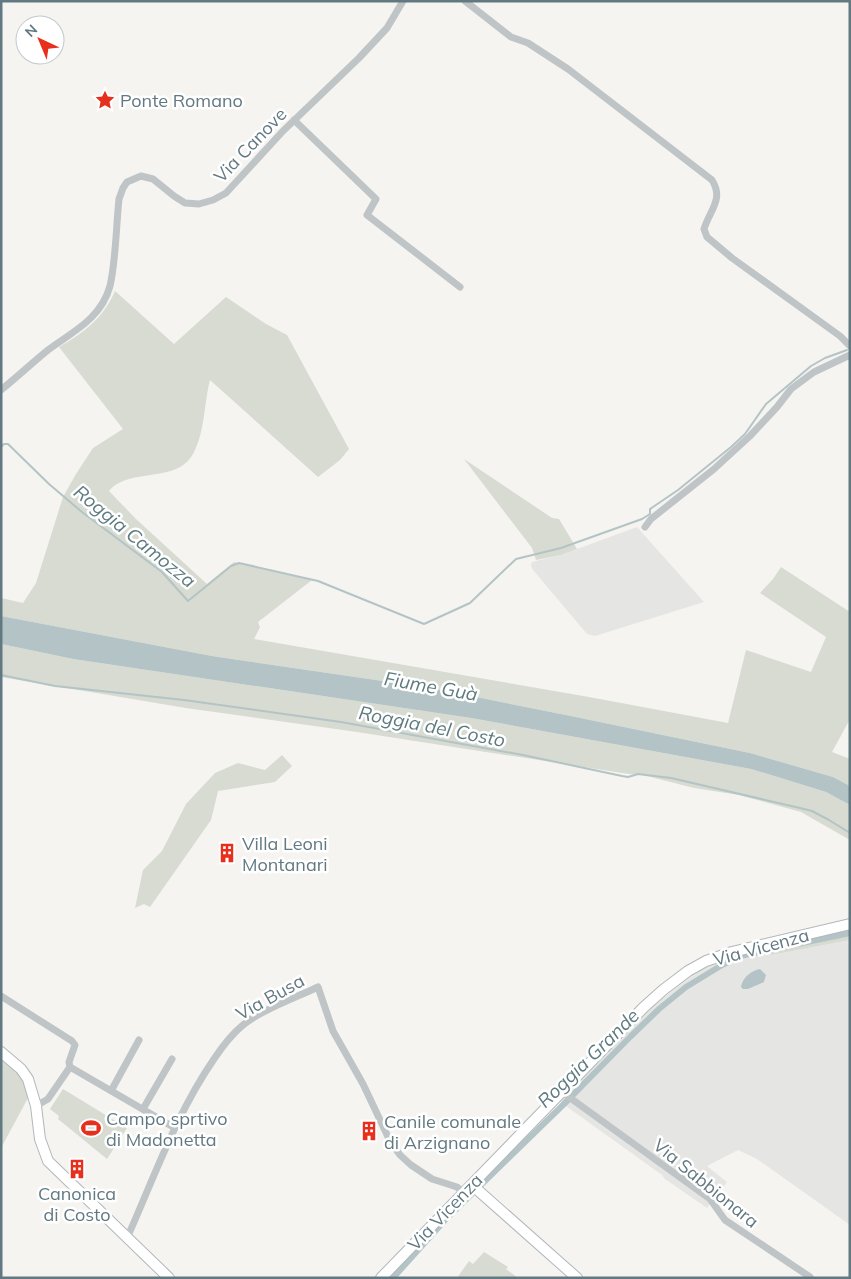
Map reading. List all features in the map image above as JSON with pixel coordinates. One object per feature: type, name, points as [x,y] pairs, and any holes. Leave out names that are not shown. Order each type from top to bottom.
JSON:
[{"type":"main road","name":"Via Vicenza","points":[[381,1278],[644,1007],[688,971],[706,961],[732,952],[850,924]]},
{"type":"main road","points":[[1,1052],[21,1069],[28,1079],[36,1106],[40,1139],[48,1161],[169,1278]]},
{"type":"main road","points":[[472,1184],[577,1278]]},
{"type":"street","name":"Via Canove","points":[[1,390],[48,350],[81,328],[93,317],[104,301],[110,287],[119,199],[127,182],[141,176],[153,179],[186,203],[198,204],[213,200],[226,193],[294,120],[376,40],[387,28],[403,1]]},
{"type":"street","points":[[465,1],[511,37],[528,43],[568,69],[712,180],[718,189],[718,199],[708,216],[704,228],[707,237],[732,258],[840,336],[850,346]]},
{"type":"street","points":[[294,120],[376,199],[367,215],[460,287]]},
{"type":"street","points":[[645,527],[651,519],[714,469],[742,443],[778,407],[791,389],[814,372],[850,355]]},
{"type":"street","name":"Via Busa","points":[[127,1238],[175,1128],[209,1066],[223,1045],[243,1025],[318,987],[333,1031],[363,1084],[390,1140],[400,1155],[432,1179],[457,1187],[464,1193]]},
{"type":"street","points":[[1,996],[74,1043],[75,1049],[68,1062],[70,1067],[175,1128]]},
{"type":"street","points":[[111,1091],[139,1040]]},
{"type":"street","points":[[143,1109],[172,1058]]},
{"type":"street","points":[[36,1106],[48,1099],[70,1067]]},
{"type":"street","name":"Via Sabbionara","points":[[562,1092],[710,1200],[724,1220],[810,1277]]},
{"type":"shaded area","points":[[115,291],[174,344],[226,297],[266,324],[287,335],[349,449],[340,460],[318,477],[210,380],[198,444],[187,462],[166,472],[141,476],[118,483],[109,491],[136,519],[207,584],[234,562],[312,580],[258,622],[260,627],[254,639],[728,723],[746,650],[811,672],[826,637],[760,593],[781,567],[850,612],[850,719],[832,752],[850,759],[850,786],[833,777],[750,753],[566,715],[431,688],[212,656],[1,616],[1,598],[23,603],[36,583],[63,497],[76,474],[93,448],[123,429],[59,347],[92,324],[105,309]]},
{"type":"shaded area","points":[[464,459],[552,518],[559,519],[577,549],[561,555],[536,560],[532,548]]},
{"type":"shaded area","points":[[637,527],[704,602],[595,636],[587,634],[533,570],[532,562],[561,555]]},
{"type":"shaded area","points":[[1,616],[212,656],[431,688],[750,753],[833,777],[850,786],[850,805],[826,792],[751,769],[471,718],[73,659],[1,644]]},
{"type":"shaded area","points":[[1,644],[73,659],[471,718],[751,769],[826,792],[850,805],[850,840],[801,812],[739,795],[694,788],[643,775],[186,708],[1,677]]},
{"type":"shaded area","points":[[282,755],[292,766],[275,782],[218,791],[211,820],[150,907],[144,904],[135,908],[143,870],[162,851],[186,804],[215,773],[238,763],[265,770]]},
{"type":"shaded area","points":[[850,927],[850,940],[771,955],[770,948]]},
{"type":"shaded area","points":[[850,940],[850,1225],[757,1159],[738,1150],[707,1166],[727,1182],[707,1208],[559,1101],[652,1007],[694,974],[716,962],[770,948],[771,955]]},
{"type":"shaded area","points":[[760,969],[766,975],[764,982],[748,989],[743,989],[741,987],[745,978]]},
{"type":"shaded area","points":[[1,1049],[35,1085],[1,1148]]},
{"type":"shaded area","points":[[63,1089],[127,1128],[107,1159],[58,1119],[59,1116],[50,1109]]},
{"type":"shaded area","points":[[484,1252],[508,1267],[506,1269],[518,1278],[457,1278],[469,1261],[473,1264]]},
{"type":"waterway","name":"Roggia Camozza","points":[[1,447],[4,444],[8,444],[49,484],[82,512],[162,572],[188,601],[231,566],[239,563],[318,581],[424,624],[470,603],[516,559],[561,548],[642,519],[650,514],[650,509],[678,490],[731,447],[745,434],[766,404],[811,366],[825,358],[847,350]]},
{"type":"waterway","name":"Roggia del Costo","points":[[1,675],[55,686],[184,700],[341,722],[523,755],[628,777],[638,774],[671,778],[812,811],[850,833]]},
{"type":"waterway","name":"Roggia Grande","points":[[393,1278],[446,1219],[630,1037],[659,1009],[686,987],[740,956],[850,933]]},
{"type":"place","name":"Ponte Romano","points":[[105,100]]},
{"type":"place","name":"Villa Leoni Montanari","points":[[227,853]]},
{"type":"place","name":"Campo sprtivo di Madonetta","points":[[91,1128]]},
{"type":"place","name":"Canile comunale di Arzignano","points":[[369,1131]]},
{"type":"place","name":"Canonica di Costo","points":[[77,1169]]},
{"type":"water label","name":"Fiume Guà","points":[[431,686]]}]
